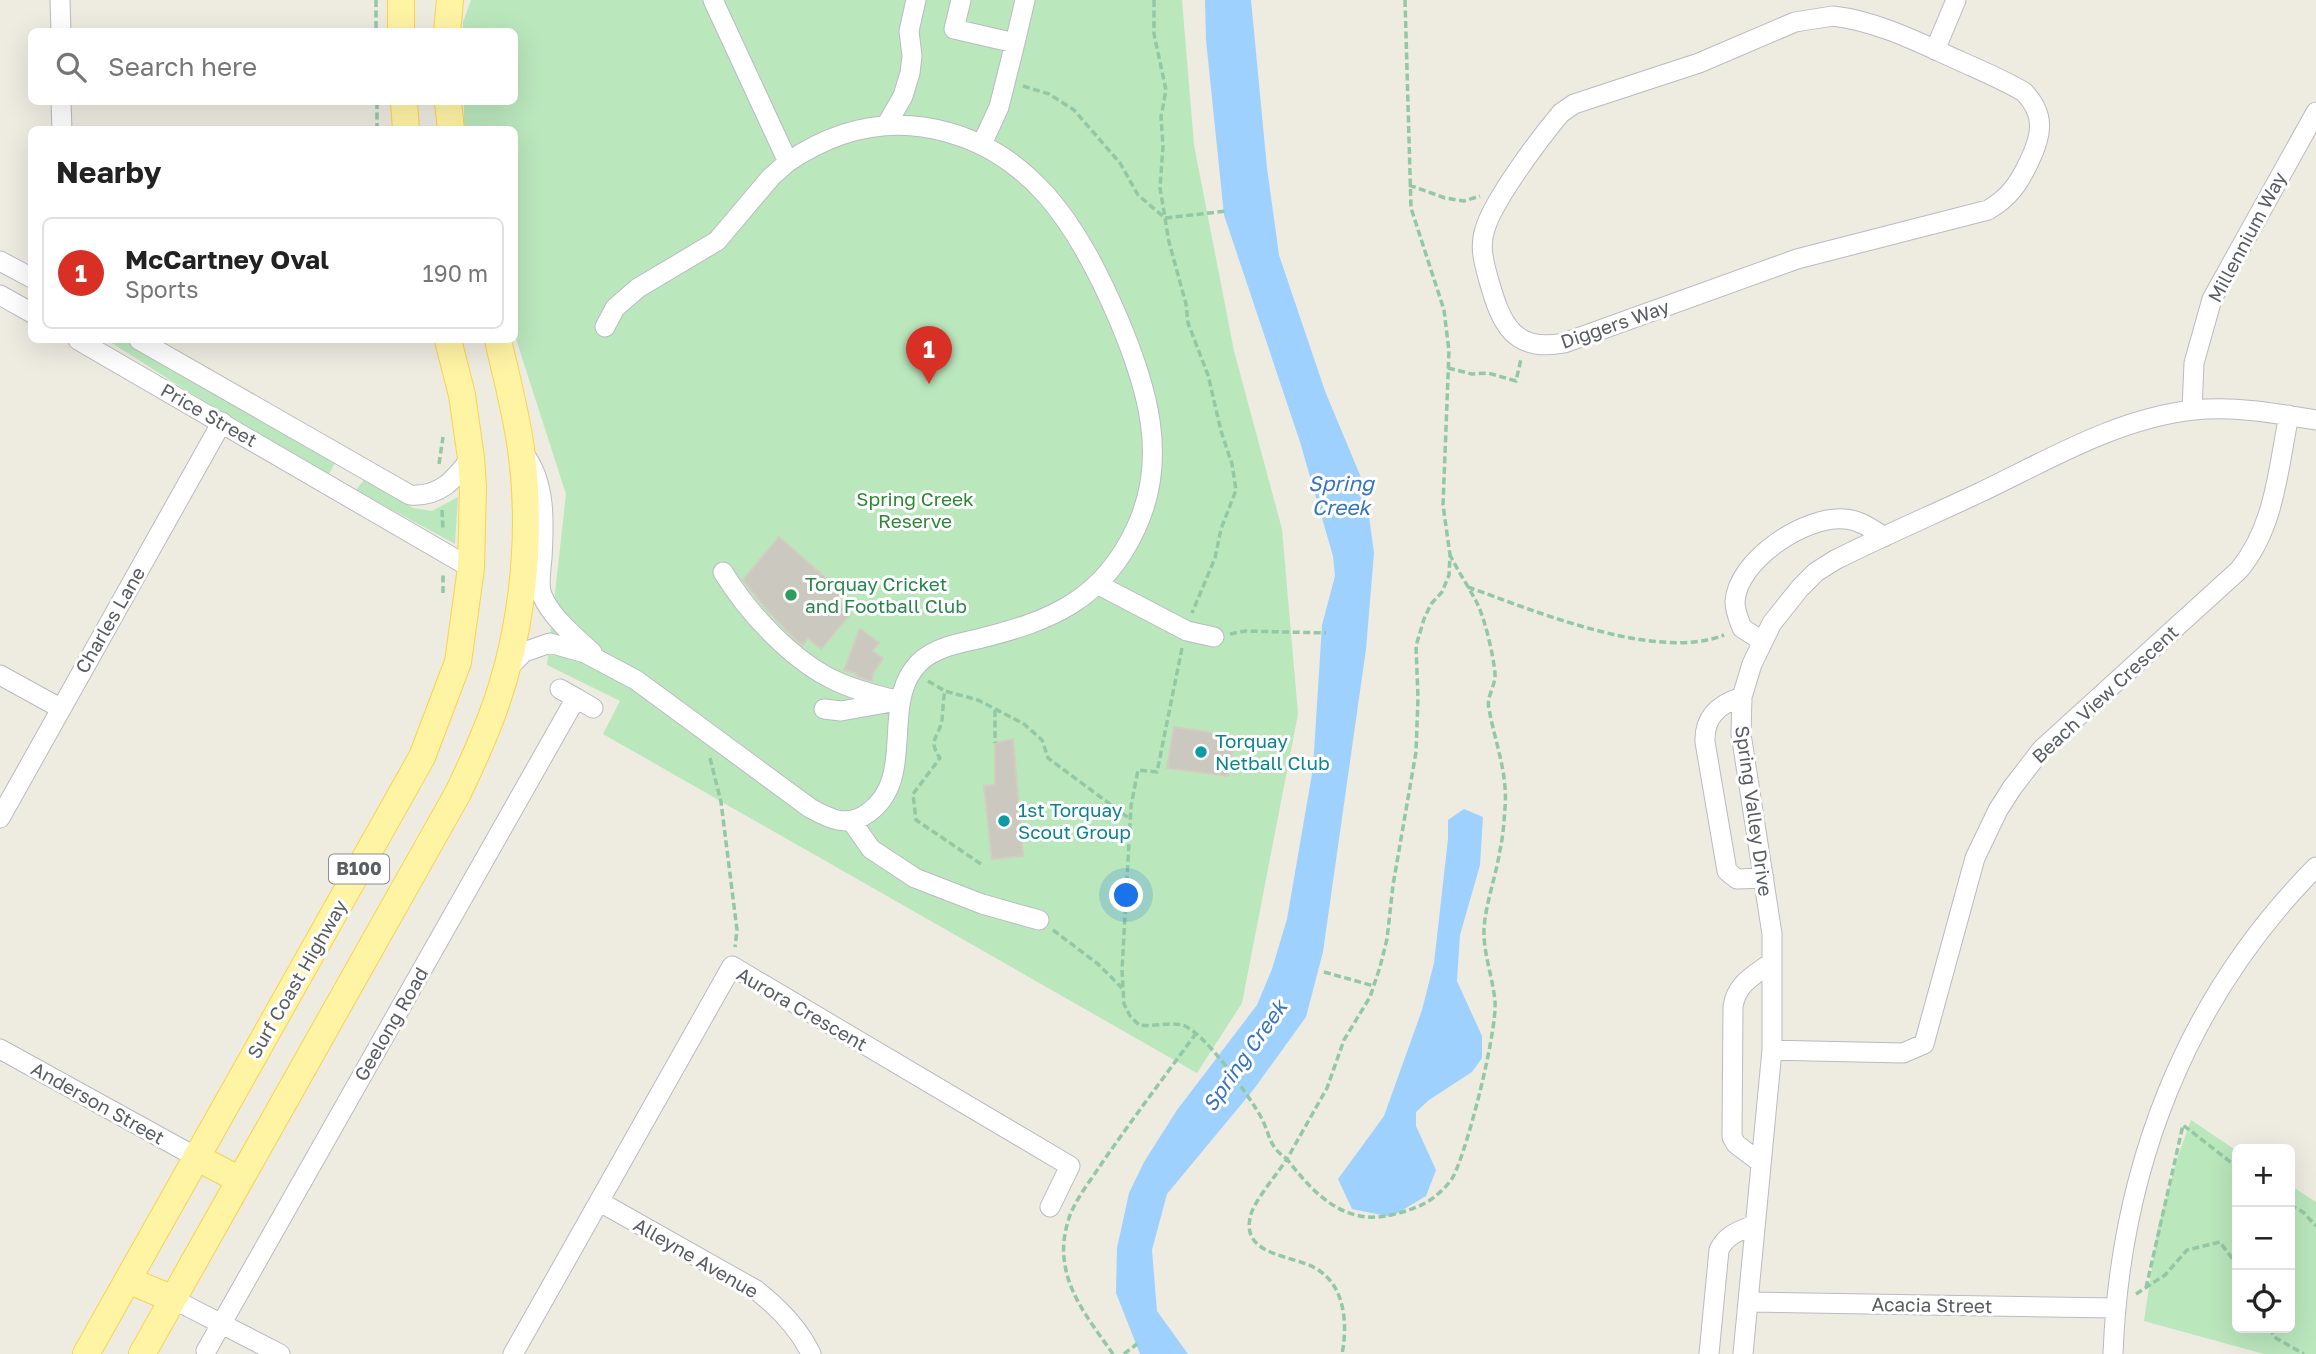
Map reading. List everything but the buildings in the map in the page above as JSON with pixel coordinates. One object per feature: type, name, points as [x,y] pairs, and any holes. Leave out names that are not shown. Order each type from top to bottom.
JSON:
[{"type":"main road","points":[[401,0],[401,28]]},
{"type":"main road","points":[[447,28],[450,0]]},
{"type":"main road","points":[[404,105],[406,126]]},
{"type":"main road","points":[[448,105],[451,126]]},
{"type":"main road","name":"Surf Coast Highway","points":[[86,1354],[422,757],[458,662],[471,568],[473,498],[471,458],[462,395],[449,343]]},
{"type":"main road","name":"B100","points":[[142,1354],[458,793],[485,733],[507,668],[525,574],[527,526],[522,450],[499,343]]},
{"type":"main road","points":[[196,1157],[240,1180]]},
{"type":"main road","points":[[128,1280],[173,1299]]},
{"type":"street","points":[[60,0],[61,28]]},
{"type":"street","points":[[713,0],[788,162]]},
{"type":"street","points":[[887,124],[903,96],[910,74],[912,56],[909,31],[916,0]]},
{"type":"street","points":[[961,0],[954,29],[1014,43]]},
{"type":"street","points":[[982,144],[999,107],[1026,0]]},
{"type":"street","points":[[1935,50],[1956,0]]},
{"type":"street","name":"Diggers Way","points":[[1833,16],[1852,18],[1935,50],[2011,84],[2024,92],[2034,103],[2040,124],[2038,144],[2020,181],[2001,203],[1973,215],[1797,259],[1550,346],[1532,344],[1506,325],[1498,312],[1483,258],[1485,228],[1498,202],[1550,126],[1561,113],[1574,104],[1699,63],[1796,22],[1833,16]]},
{"type":"street","points":[[61,105],[62,126]]},
{"type":"street","name":"Millennium Way","points":[[2192,410],[2194,363],[2212,299],[2316,113]]},
{"type":"street","points":[[507,668],[524,652],[550,643],[572,648],[605,662],[636,680],[810,808],[833,820],[852,822],[875,808],[891,780],[898,741],[900,701],[907,678],[914,668],[924,658],[948,646],[1045,619],[1076,602],[1099,585],[1136,530],[1151,485],[1154,463],[1153,430],[1148,405],[1123,331],[1084,249],[1044,192],[1023,171],[982,144],[956,134],[931,128],[887,124],[841,134],[816,145],[788,162],[771,177],[717,241],[638,288],[615,307],[605,327]]},
{"type":"street","points":[[0,261],[28,276]]},
{"type":"street","points":[[0,295],[28,311]]},
{"type":"street","name":"Price Street","points":[[83,343],[471,568]]},
{"type":"street","name":"Price Street","points":[[144,343],[410,495],[421,496],[440,490]]},
{"type":"street","name":"Spring Valley Drive","points":[[1743,1354],[1772,1050],[1772,934],[1741,734],[1742,696],[1762,641],[1784,606],[1816,572],[1835,560],[2069,449],[2130,424],[2192,410],[2259,410],[2316,420]]},
{"type":"street","name":"Beach View Crescent","points":[[1772,1050],[1903,1053],[1924,1044],[1966,885],[1975,858],[1998,810],[2042,749],[2239,570],[2250,556],[2268,519],[2289,415]]},
{"type":"street","name":"Charles Lane","points":[[0,818],[222,422]]},
{"type":"street","points":[[522,450],[533,465],[538,478],[543,533],[540,586],[543,597],[568,629],[605,662]]},
{"type":"street","points":[[440,490],[454,480],[471,458]]},
{"type":"street","points":[[339,491],[351,462]]},
{"type":"street","points":[[1762,641],[1742,628],[1735,601],[1745,577],[1775,544],[1795,531],[1832,518],[1848,519],[1866,525],[1884,537]]},
{"type":"street","points":[[723,572],[739,597],[793,653],[835,681],[900,701]]},
{"type":"street","points":[[1099,585],[1187,631],[1214,637]]},
{"type":"street","points":[[0,675],[60,708]]},
{"type":"street","points":[[1742,696],[1726,702],[1715,711],[1705,729],[1705,741],[1727,871],[1737,879],[1763,878]]},
{"type":"street","name":"Geelong Road","points":[[206,1351],[576,698]]},
{"type":"street","points":[[824,709],[841,711],[900,701]]},
{"type":"street","points":[[852,822],[871,849],[915,878],[982,904],[1039,920]]},
{"type":"street","points":[[2113,1354],[2115,1308],[2134,1192],[2155,1124],[2185,1053],[2218,990],[2267,922],[2314,872]]},
{"type":"street","points":[[1761,1163],[1736,1144],[1732,1137],[1733,1007],[1734,998],[1745,982],[1772,962]]},
{"type":"street","name":"Aurora Crescent","points":[[513,1354],[732,967],[1070,1166],[1050,1207]]},
{"type":"street","name":"Anderson Street","points":[[0,1049],[196,1157]]},
{"type":"street","name":"Alleyne Avenue","points":[[600,1202],[756,1290],[785,1316],[811,1354]]},
{"type":"street","points":[[1709,1354],[1719,1250],[1730,1237],[1754,1225]]},
{"type":"street","points":[[173,1299],[280,1354]]},
{"type":"street","name":"Acacia Street","points":[[1748,1302],[2115,1308]]},
{"type":"path","points":[[376,0],[376,28]]},
{"type":"path","points":[[1154,0],[1154,34],[1166,90],[1161,117],[1163,146],[1160,188],[1165,218],[1186,304],[1188,323],[1208,375],[1232,464],[1236,490],[1221,529],[1215,558],[1187,631],[1164,729],[1157,772],[1138,770],[1130,819],[1124,1004],[1139,1025],[1182,1025],[1197,1032],[1210,1044],[1263,1120],[1270,1143],[1332,1207],[1353,1215],[1373,1217],[1406,1211],[1438,1194],[1452,1178],[1461,1157],[1495,1019],[1495,1000],[1484,948],[1484,930],[1501,849],[1505,803],[1504,776],[1488,705],[1495,673],[1477,602],[1450,555]]},
{"type":"path","points":[[1342,1354],[1342,1303],[1328,1277],[1315,1268],[1261,1248],[1249,1225],[1255,1205],[1287,1159],[1327,1088],[1344,1040],[1374,986],[1387,939],[1393,885],[1416,752],[1416,646],[1423,619],[1442,592],[1449,575],[1450,555],[1443,505],[1449,351],[1444,310],[1411,208],[1405,0]]},
{"type":"path","points":[[1018,85],[1049,94],[1074,110],[1120,163],[1138,195],[1165,218],[1227,211]]},
{"type":"path","points":[[377,105],[377,126]]},
{"type":"path","points":[[1409,185],[1445,198],[1464,201],[1477,195],[1498,202]]},
{"type":"path","points":[[1448,368],[1472,374],[1488,373],[1516,381],[1526,340]]},
{"type":"path","points":[[443,436],[438,475],[443,595]]},
{"type":"path","points":[[1466,586],[1562,621],[1634,640],[1709,641],[1742,628]]},
{"type":"path","points":[[1214,637],[1245,631],[1326,633]]},
{"type":"path","points":[[981,864],[916,820],[913,794],[940,758],[935,750],[934,735],[942,723],[945,691],[978,700],[1024,724],[1042,740],[1048,758],[1130,819]]},
{"type":"path","points":[[995,710],[995,743]]},
{"type":"path","points":[[703,729],[721,802],[734,905],[737,930],[732,967]]},
{"type":"path","points":[[1039,920],[1098,964],[1123,989]]},
{"type":"path","points":[[1324,972],[1374,986]]},
{"type":"path","points":[[1114,1354],[1087,1315],[1069,1282],[1063,1244],[1077,1200],[1197,1032]]},
{"type":"path","points":[[2146,1288],[2183,1125],[2232,1163]]},
{"type":"path","points":[[2294,1207],[2303,1212],[2316,1226]]},
{"type":"path","points":[[2115,1308],[2165,1275],[2187,1250],[2220,1242],[2232,1258]]},
{"type":"path","points":[[2272,1333],[2274,1337],[2304,1354]]},
{"type":"path","points":[[1124,1354],[1137,1344]]},
{"type":"green space","name":"Spring Creek Reserve","points":[[471,0],[1182,0],[1194,145],[1234,351],[1282,529],[1298,714],[1242,1003],[1197,1073],[603,734],[620,701],[547,665],[566,494],[517,343],[518,126],[464,126],[464,105],[518,105],[518,28],[463,28]]},
{"type":"green space","points":[[112,343],[131,343],[336,461],[328,476]]},
{"type":"green space","points":[[364,480],[413,508],[432,511],[458,497],[455,544],[356,490]]},
{"type":"green space","points":[[2191,1120],[2232,1148],[2232,1333],[2295,1333],[2295,1188],[2316,1202],[2316,1354],[2264,1354],[2144,1321],[2158,1227]]},
{"type":"water","name":"Spring Creek","points":[[1205,0],[1251,0],[1267,168],[1279,255],[1325,391],[1365,487],[1374,553],[1366,649],[1323,952],[1306,1017],[1254,1089],[1167,1194],[1152,1250],[1157,1311],[1188,1354],[1140,1354],[1116,1293],[1117,1248],[1129,1193],[1144,1162],[1177,1110],[1257,1005],[1272,969],[1287,919],[1313,768],[1322,625],[1335,576],[1333,556],[1300,442],[1224,215],[1206,40]]},
{"type":"water","points":[[1464,809],[1483,817],[1480,865],[1460,935],[1457,981],[1482,1036],[1482,1058],[1472,1072],[1429,1100],[1416,1112],[1416,1126],[1436,1170],[1426,1196],[1391,1217],[1352,1209],[1338,1179],[1384,1116],[1422,1010],[1434,963],[1448,820]]},
{"type":"place","name":"McCartney Oval","points":[[929,384]]},
{"type":"place","name":"Torquay Cricket and Football Club","points":[[791,595]]},
{"type":"place","name":"Torquay Netball Club","points":[[1201,752]]},
{"type":"place","name":"1st Torquay Scout Group","points":[[1004,821]]}]
